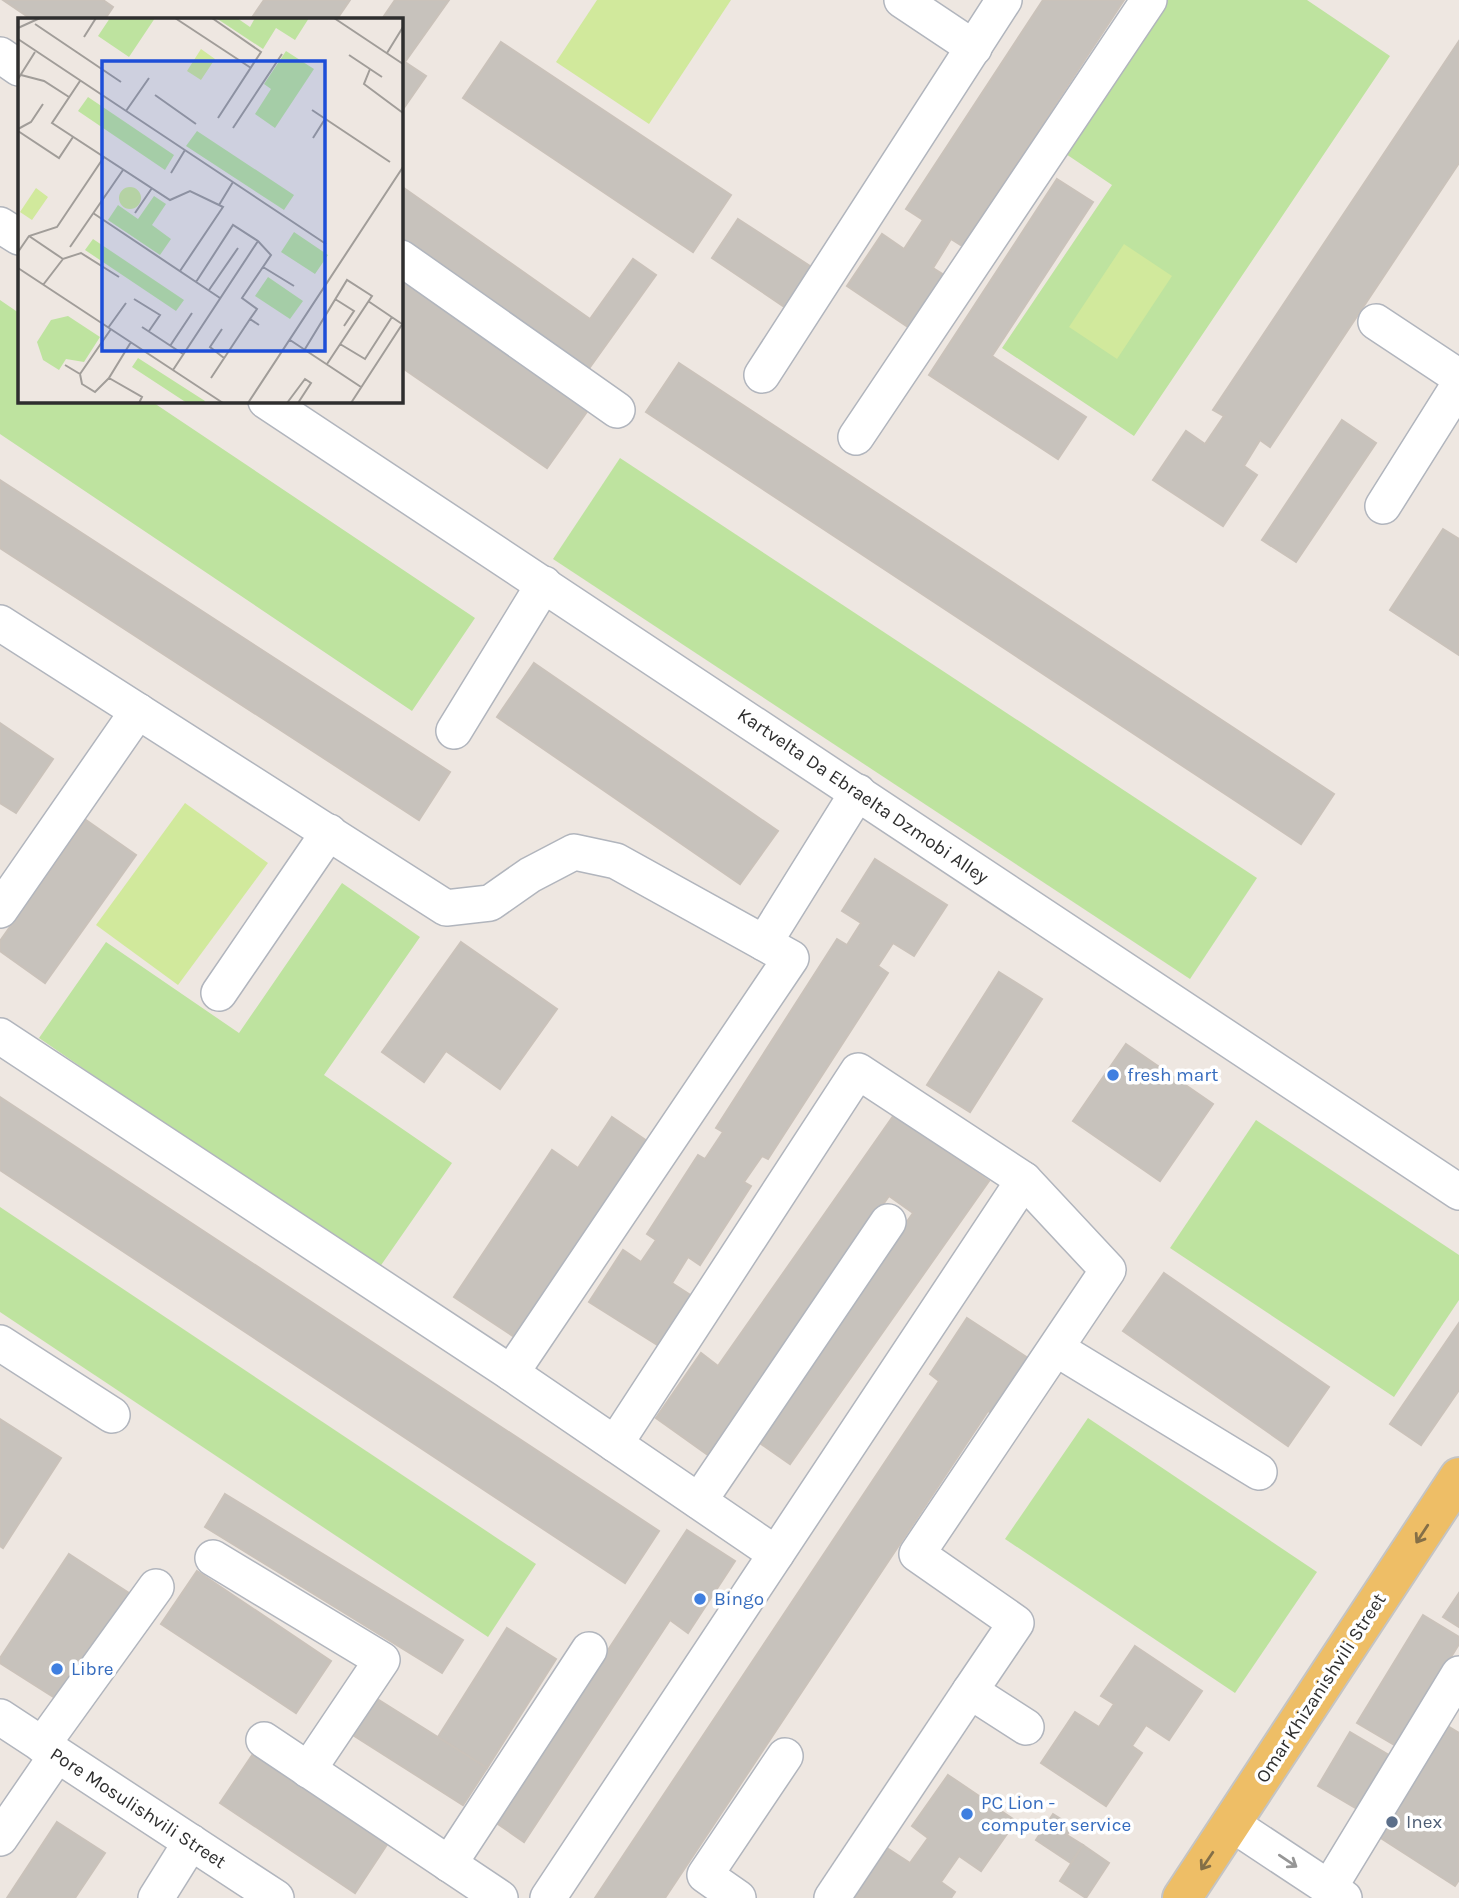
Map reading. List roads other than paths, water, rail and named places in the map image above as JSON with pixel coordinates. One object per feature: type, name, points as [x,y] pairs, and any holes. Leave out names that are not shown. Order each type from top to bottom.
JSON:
[{"type":"main road","name":"Omar Khizanishvili Street","points":[[1182,1898],[1459,1477]]},
{"type":"street","points":[[902,0],[974,48]]},
{"type":"street","points":[[762,375],[1004,0]]},
{"type":"street","points":[[856,437],[1149,0]]},
{"type":"street","points":[[0,55],[18,67]]},
{"type":"street","points":[[0,225],[18,236]]},
{"type":"street","points":[[402,259],[617,410]]},
{"type":"street","points":[[1376,322],[1459,377]]},
{"type":"street","points":[[1383,506],[1459,385]]},
{"type":"street","name":"Kartvelta Da Ebraelta Dzmobi Alley","points":[[268,402],[1459,1192]]},
{"type":"street","points":[[454,731],[544,584]]},
{"type":"street","points":[[4,634],[138,711],[446,908],[490,904],[530,876],[574,852],[616,861],[791,958],[511,1373]]},
{"type":"street","points":[[0,910],[138,711]]},
{"type":"street","points":[[764,943],[858,792]]},
{"type":"street","points":[[219,993],[329,832]]},
{"type":"street","points":[[0,1036],[511,1373],[776,1554]]},
{"type":"street","points":[[615,1444],[858,1071],[1024,1180],[1108,1270],[918,1554],[1016,1623],[832,1898]]},
{"type":"street","points":[[548,1898],[1024,1180]]},
{"type":"street","points":[[699,1501],[888,1222]]},
{"type":"street","points":[[0,1343],[112,1415]]},
{"type":"street","points":[[1057,1349],[1259,1472]]},
{"type":"street","points":[[213,1558],[382,1660],[308,1770]]},
{"type":"street","points":[[0,1838],[50,1750],[156,1587]]},
{"type":"street","points":[[449,1864],[589,1650]]},
{"type":"street","points":[[1232,1824],[1336,1893],[1459,1674]]},
{"type":"street","points":[[970,1691],[1026,1727]]},
{"type":"street","name":"Pore Mosulishvili Street","points":[[0,1717],[276,1898]]},
{"type":"street","points":[[264,1740],[499,1898]]},
{"type":"street","points":[[738,1898],[705,1875],[785,1756]]},
{"type":"street","points":[[156,1898],[191,1842]]},
{"type":"place","name":"fresh mart","points":[[1113,1075]]},
{"type":"place","name":"Bingo","points":[[700,1599]]},
{"type":"place","name":"Libre","points":[[57,1669]]},
{"type":"place","name":"PC Lion - computer service","points":[[967,1814]]},
{"type":"place","name":"Inex","points":[[1392,1822]]}]
